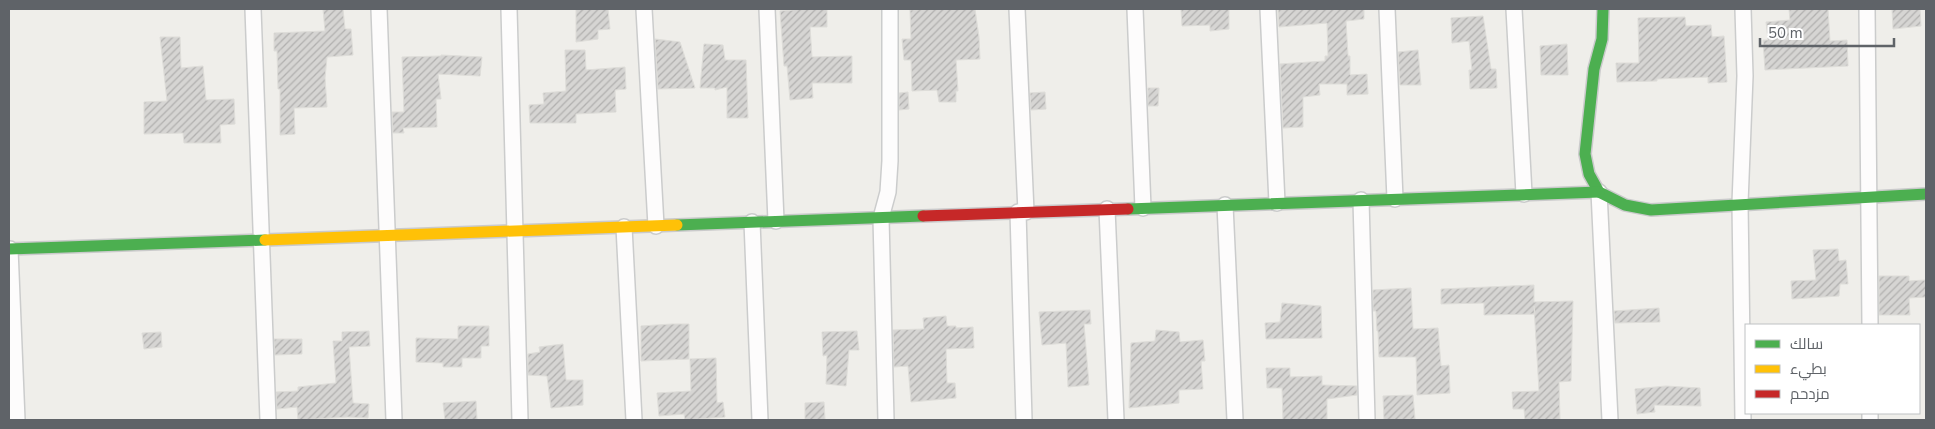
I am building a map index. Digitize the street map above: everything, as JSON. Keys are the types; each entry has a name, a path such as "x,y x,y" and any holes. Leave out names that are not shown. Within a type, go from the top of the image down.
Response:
{"street":[{"path":"253,9 268,420"},
{"path":"379,9 394,420"},
{"path":"509,9 520,420"},
{"path":"644,9 656,226"},
{"path":"767,9 776,221"},
{"path":"886,420 881,218 888,192 889,169 890,9"},
{"path":"1017,9 1022,212 1024,420"},
{"path":"1134,9 1142,208"},
{"path":"1268,9 1278,203"},
{"path":"1387,9 1395,199"},
{"path":"1514,9 1524,194"},
{"path":"1603,9 1602,39 1594,70 1584,154 1589,174 1599,192 1610,420"},
{"path":"1743,9 1745,76 1740,204 1743,420"},
{"path":"1868,9 1870,324"},
{"path":"17,420 9,249 1524,194 1599,192 1625,205 1651,210 1926,194"},
{"path":"1361,200 1367,420"},
{"path":"1224,205 1235,420"},
{"path":"1107,209 1116,420"},
{"path":"752,222 760,420"},
{"path":"624,227 634,420"}],"building":[{"path":"323,9 343,9 345,29 351,29 353,55 327,57 325,78 327,107 294,108 295,134 280,135 280,89 278,89 277,51 274,51 274,33 325,31"},
{"path":"576,9 608,9 610,29 598,30 598,39 576,42"},
{"path":"827,9 827,27 810,27 812,57 852,56 852,83 812,83 813,98 790,100 787,66 784,66 780,11"},
{"path":"975,9 980,59 956,60 958,91 956,91 956,102 939,102 937,90 912,91 911,60 904,60 902,39 911,39 910,10"},
{"path":"1181,9 1229,9 1229,29 1210,31 1210,25 1182,26"},
{"path":"1278,9 1364,9 1364,19 1346,21 1350,75 1367,74 1368,94 1347,95 1347,84 1319,84 1320,95 1303,97 1303,127 1283,128 1280,64 1325,61 1325,56 1328,56 1327,23 1279,27"},
{"path":"1789,9 1828,9 1830,41 1847,40 1848,66 1765,70 1763,40 1768,40 1766,22 1790,20"},
{"path":"1892,9 1920,9 1921,26 1893,29"},
{"path":"1483,16 1491,69 1496,69 1497,88 1470,89 1469,70 1472,70 1469,41 1452,43 1451,18"},
{"path":"1685,17 1686,26 1711,25 1712,37 1724,36 1727,82 1708,83 1708,77 1617,82 1616,63 1639,63 1638,18"},
{"path":"160,37 180,37 181,68 203,66 206,100 234,99 235,124 220,125 221,143 184,143 183,133 144,134 144,102 167,101"},
{"path":"655,39 680,42 695,88 658,89"},
{"path":"704,44 723,45 725,60 746,60 748,118 727,118 727,87 715,90 715,88 700,88"},
{"path":"1567,44 1568,75 1541,75 1540,46"},
{"path":"565,50 585,50 586,70 625,67 626,89 615,90 616,112 576,114 576,123 530,123 529,105 544,104 543,93 566,91"},
{"path":"1418,50 1421,85 1400,85 1398,52"},
{"path":"441,55 482,57 480,76 438,74 441,99 436,99 437,127 403,128 404,133 393,133 392,112 404,112 402,57"},
{"path":"1148,88 1159,88 1158,106 1148,106"},
{"path":"908,92 909,109 899,110 899,93"},
{"path":"1045,92 1046,109 1031,110 1030,93"},
{"path":"1838,249 1839,261 1846,260 1848,284 1840,284 1839,296 1792,299 1791,281 1816,280 1813,250"},
{"path":"1879,276 1909,276 1909,281 1925,280 1926,297 1909,298 1910,315 1879,315"},
{"path":"1534,285 1534,302 1573,301 1571,381 1559,382 1560,420 1525,420 1524,409 1513,409 1512,392 1539,391 1534,314 1484,315 1484,303 1441,304 1441,289"},
{"path":"1411,288 1413,329 1438,328 1441,366 1449,365 1450,393 1417,395 1416,357 1379,357 1376,311 1373,311 1373,290"},
{"path":"1282,303 1321,306 1322,338 1266,339 1265,323 1280,322"},
{"path":"1659,308 1660,322 1615,323 1614,311"},
{"path":"1090,310 1091,324 1084,324 1089,385 1068,387 1066,343 1042,345 1039,312"},
{"path":"946,316 947,326 956,326 956,328 973,327 974,348 946,349 947,383 955,383 956,398 911,402 908,366 894,367 893,330 924,329 923,318"},
{"path":"689,324 689,359 641,361 641,326"},
{"path":"458,326 489,326 489,346 481,346 481,358 462,358 462,367 443,367 443,363 416,362 416,338 458,339"},
{"path":"1156,330 1179,332 1180,342 1203,340 1205,361 1201,361 1203,389 1179,390 1179,403 1129,408 1131,343 1155,341"},
{"path":"369,331 370,346 349,347 353,403 369,404 368,418 348,417 298,420 297,407 277,409 276,392 298,391 298,387 336,383 333,341 342,341 342,332"},
{"path":"857,331 859,350 849,350 846,386 826,384 827,355 823,356 822,332"},
{"path":"161,332 162,347 144,349 142,333"},
{"path":"274,339 302,339 302,354 275,355"},
{"path":"563,344 566,380 583,380 583,405 551,408 547,376 528,375 528,354 540,352 539,347"},
{"path":"716,358 717,403 723,402 725,417 685,420 684,414 659,416 657,393 691,391 690,359"},
{"path":"1266,368 1290,368 1290,377 1322,376 1322,385 1357,386 1357,395 1327,399 1327,420 1283,420 1282,388 1267,388"},
{"path":"1666,386 1700,388 1701,406 1654,405 1655,412 1637,414 1635,389"},
{"path":"1413,395 1415,419 1384,420 1383,396"},
{"path":"476,401 477,420 445,420 443,403"},
{"path":"824,402 825,420 805,420 805,403"}],"traffic: fast":[{"path":"1603,9 1602,39 1594,69 1585,154 1589,174 1599,192 1625,205 1651,210 1926,194"},
{"path":"1128,209 1599,192"},
{"path":"677,225 923,216"},
{"path":"9,249 265,240"}],"traffic: slow":[{"path":"265,240 677,225"}],"traffic: jam":[{"path":"923,216 1128,209"}]}
